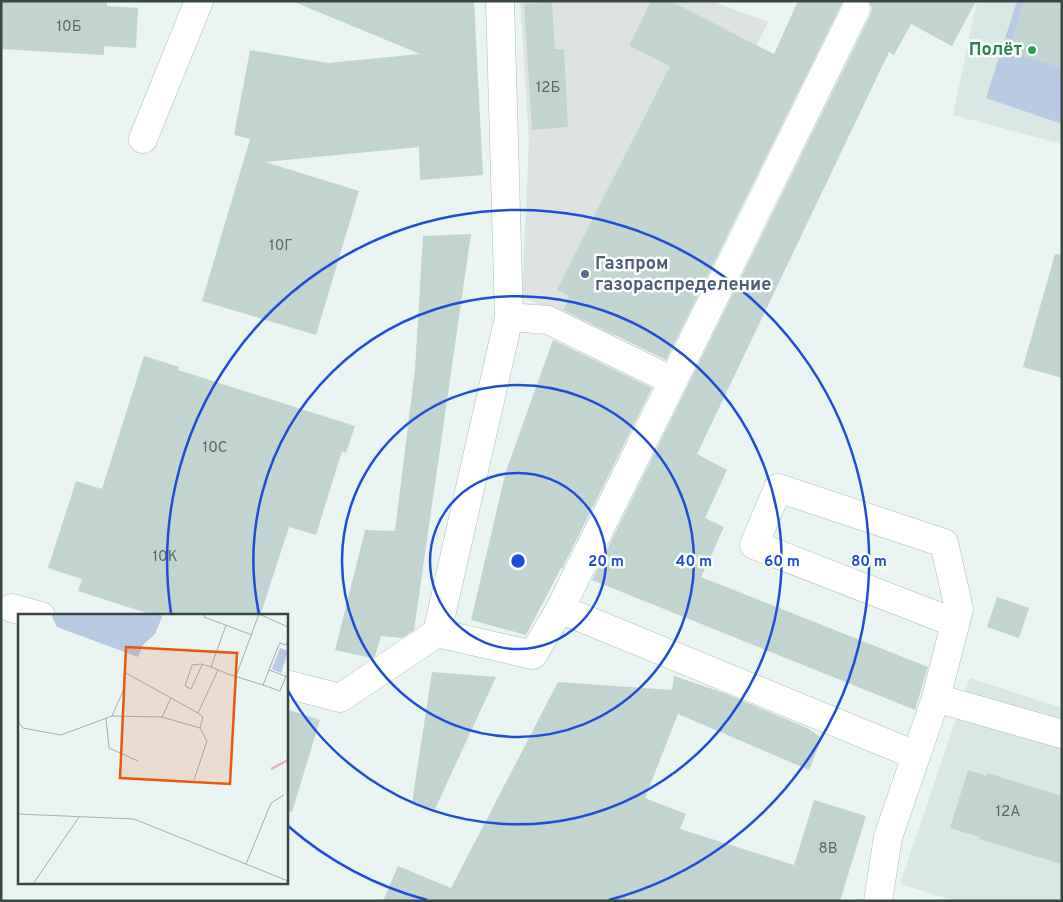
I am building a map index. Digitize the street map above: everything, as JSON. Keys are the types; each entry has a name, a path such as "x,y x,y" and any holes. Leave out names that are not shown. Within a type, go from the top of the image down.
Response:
{"lane":[{"path":"143,139 199,1"},
{"path":"288,685 340,698 437,634 509,317 500,1"},
{"path":"437,634 534,655 560,609 856,9"},
{"path":"509,317 548,320 673,381"},
{"path":"878,901 888,837 936,698 959,609 944,543 778,488 754,545 955,623"},
{"path":"12,608 34,614"},
{"path":"560,609 915,755"},
{"path":"936,698 1062,734"}],"shaded area":[{"path":"520,1 711,1 768,22 613,339 522,297 529,140"},
{"path":"977,1 1062,1 1062,144 953,115"},
{"name":"Полёт","path":"1017,1 1062,1 1062,124 986,98"},
{"path":"970,678 1062,708 1062,901 956,901 900,884"}],"building":[{"path":"1,1 107,1 107,6 138,8 136,48 104,46 104,55 1,49"},
{"path":"292,1 474,1 483,175 420,180 419,147 265,162 359,191 316,335 202,301 250,139 234,135 250,50 328,63 420,54"},
{"path":"651,1 670,1 774,54 798,1 843,1 666,360 564,310 569,296 557,290 670,66 629,46"},
{"path":"869,1 976,1 952,46 911,24 894,55 889,52 697,454 727,470 705,518 724,527 701,577 928,667 915,710 592,580 870,16 872,8"},
{"path":"1024,1 1062,1 1062,68 1008,52"},
{"path":"552,2 555,49 564,49 568,127 532,130 524,4"},
{"path":"471,234 414,630 402,638 381,636 375,656 372,658 335,650 365,530 395,531 415,369 423,236"},
{"path":"1055,254 1062,255 1062,378 1023,367"},
{"path":"553,340 652,388 562,569 526,635 471,620 506,471"},
{"path":"144,356 179,367 178,370 355,426 346,453 342,451 316,535 289,527 261,614 150,614 78,591 82,579 48,568 76,481 102,489"},
{"path":"997,597 1029,608 1019,638 987,627"},
{"path":"432,672 496,677 435,809 412,803"},
{"path":"674,676 724,693 807,728 822,738 809,770 678,714 645,798 686,814 680,829 794,865 814,800 866,816 840,901 383,901 398,866 451,888 558,682 672,690"},
{"path":"288,710 320,720 292,812 288,811"},
{"path":"968,770 987,776 987,773 1062,796 1062,864 979,839 980,837 950,828"}],"place":[{"name":"Полёт","path":"1032,50"},
{"name":"Газпром газораспределение","path":"585,274"}]}
